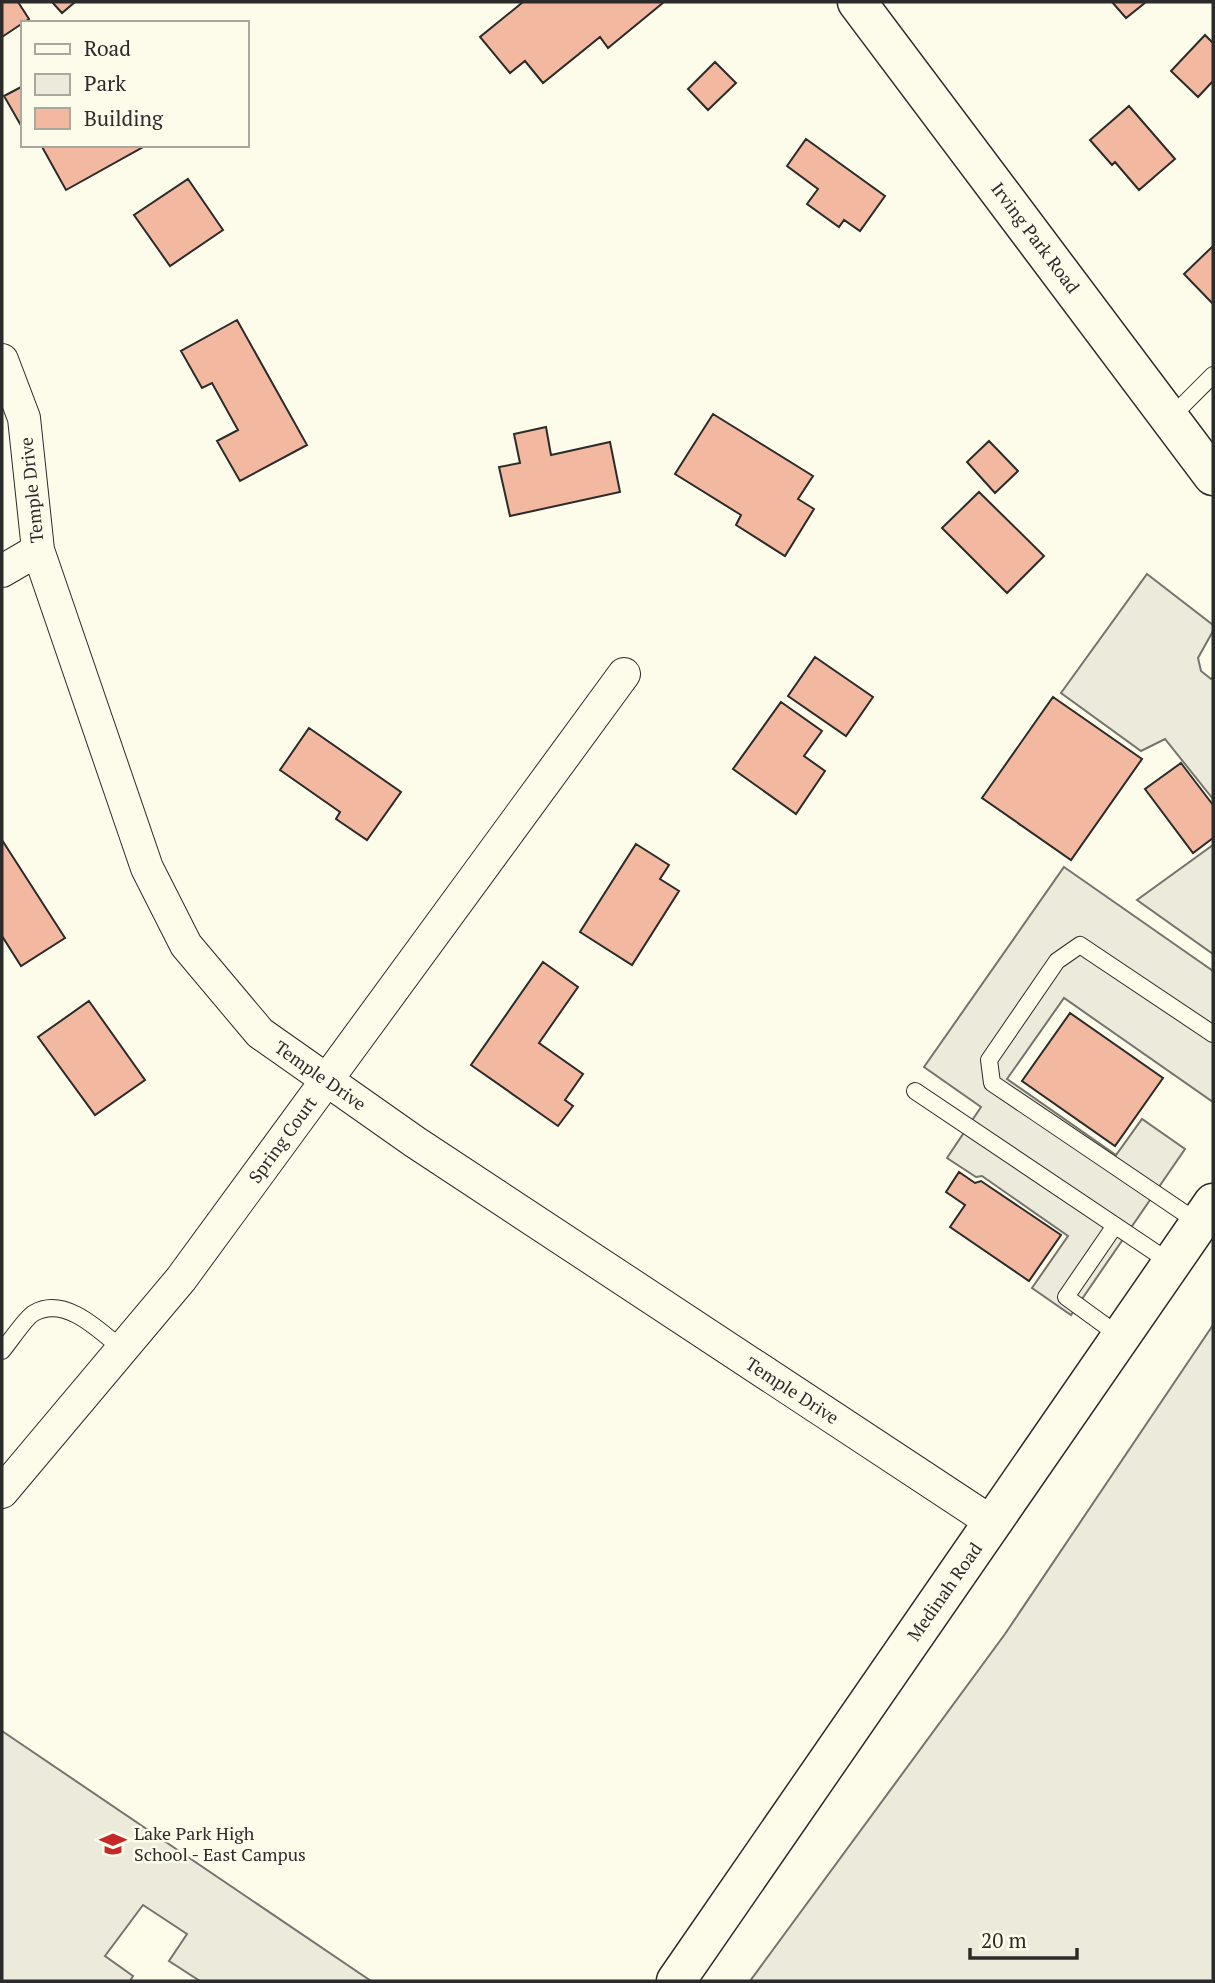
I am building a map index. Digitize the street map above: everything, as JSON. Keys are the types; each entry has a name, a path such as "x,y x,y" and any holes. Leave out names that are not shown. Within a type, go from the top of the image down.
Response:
{"main road":[{"name":"Irving Park Road","path":"856,2 1213,476"},
{"name":"Medinah Road","path":"676,1981 1206,1213"}],"street":[{"name":"Temple Drive","path":"2,360 24,418 38,550 147,868 186,946 260,1033 326,1082 993,1523"},
{"path":"2,571 38,550"},
{"name":"Spring Court","path":"3,1489 181,1279 624,674"}],"lane":[{"path":"1171,417 1213,375"},
{"path":"1206,1213 992,1083 989,1060 1057,961 1080,945 1213,1034"},
{"path":"915,1091 1171,1263"},
{"path":"1114,1227 1066,1297 1121,1337"},
{"path":"2,1351 34,1313 58,1307 87,1320 122,1349"}],"green space":[{"path":"1213,1325 1213,1981 750,1981 1005,1634"}],"shaded area":[{"path":"1147,574 1213,625 1213,631 1198,658 1201,671 1211,679 1213,677 1213,799 1165,739 1141,751 1061,693"},
{"path":"1213,845 1213,954 1137,900"},
{"path":"1064,867 1213,971 1213,1102 1064,998 1007,1079 1116,1155 1142,1119 1185,1149 1071,1315 1032,1288 1068,1236 982,1176 976,1177 947,1158 981,1107 924,1067"},
{"name":"Lake Park High School - East Campus","path":"2,1731 371,1981 200,1981 169,1961 187,1934 143,1905 105,1956 133,1976 130,1981 2,1981"}],"building":[{"path":"2,2 18,2 29,19 21,21 21,24 2,37"},
{"path":"52,2 75,2 62,13"},
{"path":"523,2 664,2 608,48 600,37 543,83 525,61 510,73 480,37"},
{"path":"1112,2 1146,2 1126,18"},
{"path":"1205,35 1213,43 1213,81 1198,97 1171,71"},
{"path":"715,62 736,83 708,110 688,89"},
{"path":"21,87 21,126 4,96"},
{"path":"1129,106 1175,159 1139,190 1115,162 1112,165 1090,140"},
{"path":"806,139 885,196 860,231 844,220 839,227 807,204 818,189 787,166"},
{"path":"42,147 143,147 66,190"},
{"path":"188,179 223,230 170,266 134,215"},
{"path":"1213,246 1213,304 1184,274"},
{"path":"237,320 307,445 240,481 217,441 238,430 212,383 202,388 181,351"},
{"path":"713,414 813,476 798,499 814,509 785,556 736,525 741,515 675,474"},
{"path":"546,427 551,455 610,442 620,492 510,516 499,467 520,463 514,434"},
{"path":"989,441 1018,471 995,493 967,462"},
{"path":"979,492 1044,556 1007,593 942,528"},
{"path":"815,657 873,697 846,736 788,696"},
{"path":"1053,697 1142,759 1071,860 982,798"},
{"path":"781,702 822,731 804,756 825,771 796,814 733,769"},
{"path":"309,728 401,792 367,840 336,819 340,812 280,770"},
{"path":"1181,763 1213,805 1213,838 1193,853 1145,789"},
{"path":"2,840 65,938 21,966 2,936"},
{"path":"636,844 669,865 660,879 679,891 632,965 580,932"},
{"path":"543,962 578,987 539,1043 583,1074 565,1100 573,1106 558,1126 471,1065"},
{"path":"89,1001 145,1080 95,1115 38,1037"},
{"path":"1070,1013 1163,1078 1115,1146 1022,1081"},
{"path":"959,1172 975,1183 981,1181 1061,1235 1029,1281 950,1227 965,1205 946,1192"}],"place":[{"name":"Lake Park High School - East Campus","path":"113,1844"}]}
